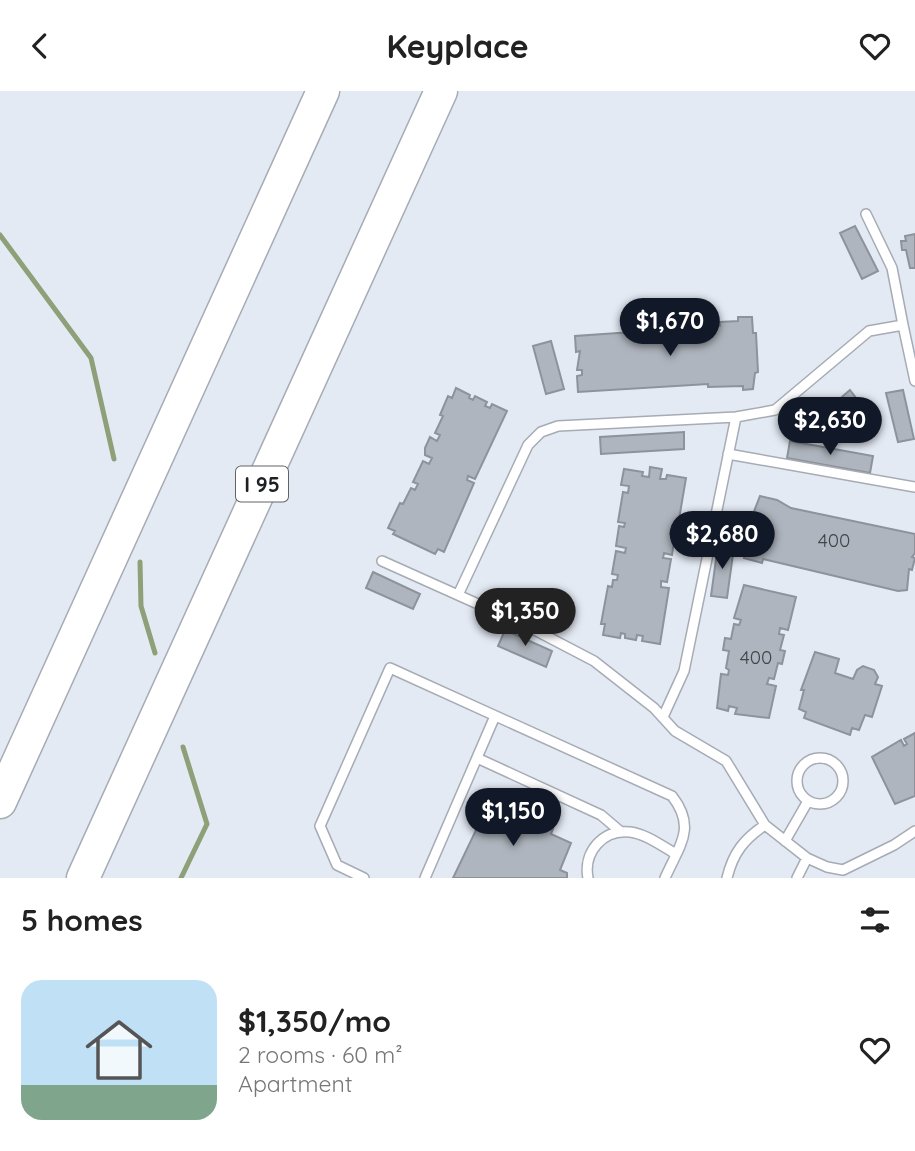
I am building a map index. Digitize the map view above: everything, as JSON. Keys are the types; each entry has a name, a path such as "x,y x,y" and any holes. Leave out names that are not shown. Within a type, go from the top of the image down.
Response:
{"highway":[{"path":"0,802 323,91"},
{"name":"I 95","path":"86,874 441,91"},
{"path":"0,759 52,688"}],"lane":[{"path":"866,214 892,268 915,381"},
{"path":"458,595 528,445 541,432 558,426 736,417 775,410 869,331 903,325"},
{"path":"663,717 684,671 736,417"},
{"path":"728,454 915,487"},
{"path":"382,561 594,661 663,717 675,731 726,761 765,825 807,858 827,867 843,870 894,845 915,831"},
{"path":"363,878 337,865 320,826 390,668 672,796 684,812 687,828 665,878"},
{"path":"425,878 495,716"},
{"path":"477,758 601,815 621,832"},
{"path":"810,759 831,760 841,771 840,792 822,804 808,801 798,790 799,769 810,759"},
{"path":"785,841 808,801"},
{"path":"727,878 736,852 748,836 765,825"},
{"path":"587,878 587,863 595,845 612,834 621,832 641,835 676,854"},
{"path":"797,878 807,858"}],"building":[{"path":"855,226 878,271 862,279 840,233"},
{"path":"915,234 915,268 910,268 901,241 906,241 905,236"},
{"path":"738,317 752,317 753,333 756,333 758,372 755,373 753,389 743,390 743,386 708,387 708,384 578,392 577,376 582,375 582,370 577,370 580,351 576,352 575,336 720,326 720,322 738,321"},
{"path":"551,341 564,389 546,394 533,346"},
{"path":"456,388 470,395 469,398 473,400 475,396 487,402 485,406 490,408 492,404 507,411 475,479 468,476 467,480 474,483 444,552 438,549 435,554 393,534 395,531 388,528 400,503 403,504 411,488 415,490 418,484 413,482 423,461 429,464 432,458 425,455 425,448 430,437 437,441 440,435 435,433 443,416 440,415 448,396 452,398"},
{"path":"850,390 860,403 865,400 873,410 850,428 842,419 847,415 836,402"},
{"path":"903,390 914,439 898,442 886,393"},
{"path":"684,432 684,449 601,454 600,437"},
{"path":"790,441 873,456 870,473 787,458"},
{"path":"650,467 662,469 660,479 666,479 667,475 686,478 677,531 671,530 670,534 675,535 672,555 664,553 663,558 671,559 667,582 661,581 661,587 669,588 660,644 642,641 643,636 637,635 636,640 625,638 625,634 621,633 620,638 603,635 605,624 601,624 608,586 612,587 613,580 617,580 618,575 612,574 616,551 625,553 626,548 616,546 619,526 624,527 625,523 618,522 623,492 628,493 629,486 621,485 624,469 643,472 642,476 649,477"},
{"path":"760,496 777,500 791,508 915,534 915,553 912,557 915,558 912,570 909,569 907,590 898,591 763,559 762,563 744,558 754,533 744,531 747,520 756,522 757,515 753,514"},
{"path":"718,545 734,547 727,598 711,596"},
{"path":"373,572 420,594 413,609 366,588"},
{"path":"744,585 796,597 788,630 780,628 779,634 784,635 780,650 785,651 782,664 778,663 774,679 769,678 767,684 776,686 769,718 735,714 737,708 729,706 728,711 717,708 721,674 728,675 729,670 726,668 729,651 723,650 725,638 731,639 734,624 739,625 741,620 734,618"},
{"path":"505,630 552,651 546,667 498,646"},
{"path":"815,652 839,659 835,673 853,679 857,670 863,666 874,670 878,677 875,684 882,686 872,717 865,715 859,730 852,728 850,735 804,718 806,712 799,709 804,690 801,690"},
{"path":"915,733 915,796 895,804 872,757 901,740 904,746 907,744 904,739"},
{"path":"490,801 553,829 551,834 571,843 560,870 567,873 567,878 453,878"}],"waterway":[{"path":"0,235 91,358 114,459"},
{"path":"140,562 141,606 155,653"},
{"path":"181,878 207,824 183,747"}]}
